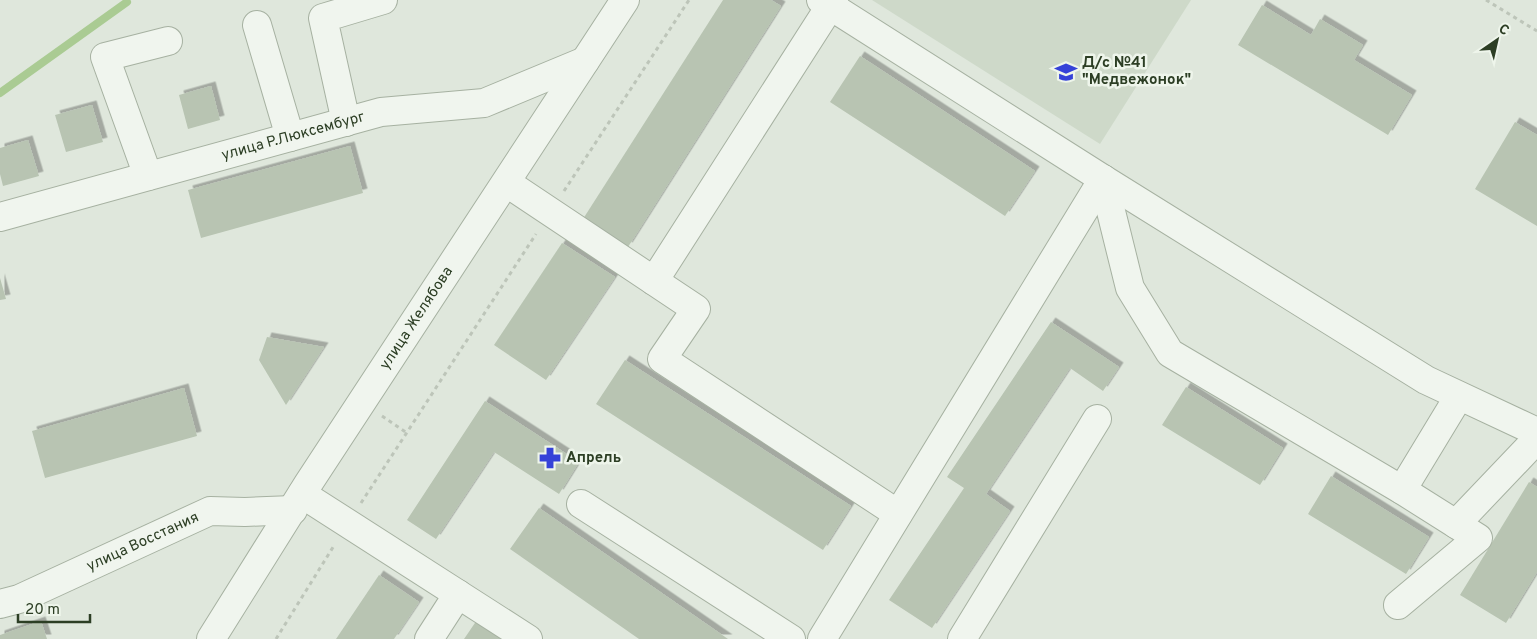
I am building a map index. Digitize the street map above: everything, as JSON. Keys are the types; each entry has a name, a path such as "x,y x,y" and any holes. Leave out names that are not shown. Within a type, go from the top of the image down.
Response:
{"street":[{"path":"346,122 323,18 383,0"},
{"name":"улица Желябова","path":"211,639 298,502 626,0"},
{"path":"654,281 828,2 1103,179 1426,380 1537,432"},
{"path":"257,24 290,137"},
{"path":"148,176 105,57 168,41"},
{"name":"улица Р.Люксембург","path":"0,217 381,112 484,103 585,61"},
{"path":"1103,179 1130,288 1170,354 1402,490 1478,538 1398,605"},
{"path":"822,639 1103,179"},
{"path":"507,183 696,308 662,359 898,514"},
{"path":"1402,490 1459,396"},
{"path":"962,639 1097,419"},
{"path":"1456,524 1537,439"},
{"path":"298,502 348,524 528,639"},
{"name":"улица Восстания","path":"0,604 20,599 210,511 245,512 298,502"},
{"path":"581,504 791,639"},
{"path":"429,639 458,594"}],"path":[{"path":"276,639 348,524 688,0"},
{"path":"1486,0 1537,31"}],"shaded area":[{"name":"Д/с №41 \"Медвежонок\"","path":"872,0 1191,0 1100,144"}],"building":[{"path":"723,0 771,0 781,6 628,247 583,219"},
{"path":"1262,5 1311,35 1320,19 1363,45 1354,60 1412,95 1388,135 1238,45"},
{"path":"860,56 1035,171 1005,216 830,102"},
{"path":"211,86 220,120 188,129 179,95"},
{"path":"92,105 103,142 66,152 55,115"},
{"path":"1515,122 1537,135 1537,226 1475,189"},
{"path":"28,140 39,176 3,186 0,174 0,148"},
{"path":"350,146 363,193 201,238 188,190"},
{"path":"562,243 615,277 546,380 494,345"},
{"path":"0,278 6,299 0,300"},
{"path":"1051,322 1119,367 1103,391 1070,368 986,494 1010,511 932,628 889,600 964,488 947,477"},
{"path":"267,337 324,347 286,405 259,360"},
{"path":"625,360 851,506 823,550 596,404"},
{"path":"1186,387 1283,448 1260,485 1162,425"},
{"path":"184,388 197,436 45,478 32,431"},
{"path":"485,401 579,462 559,494 494,452 436,539 407,520"},
{"path":"1331,476 1429,537 1406,574 1308,514"},
{"path":"1529,482 1537,487 1537,572 1506,623 1460,595"},
{"path":"539,508 728,639 639,639 510,549"},
{"path":"379,575 419,602 394,639 336,639"},
{"path":"477,620 506,639 464,639"},
{"path":"41,621 47,639 0,639 0,635"}],"waterway":[{"path":"0,93 127,2"}],"place":[{"name":"Д/с №41 \"Медвежонок\"","path":"1066,72"},
{"name":"Апрель","path":"550,458"}]}
